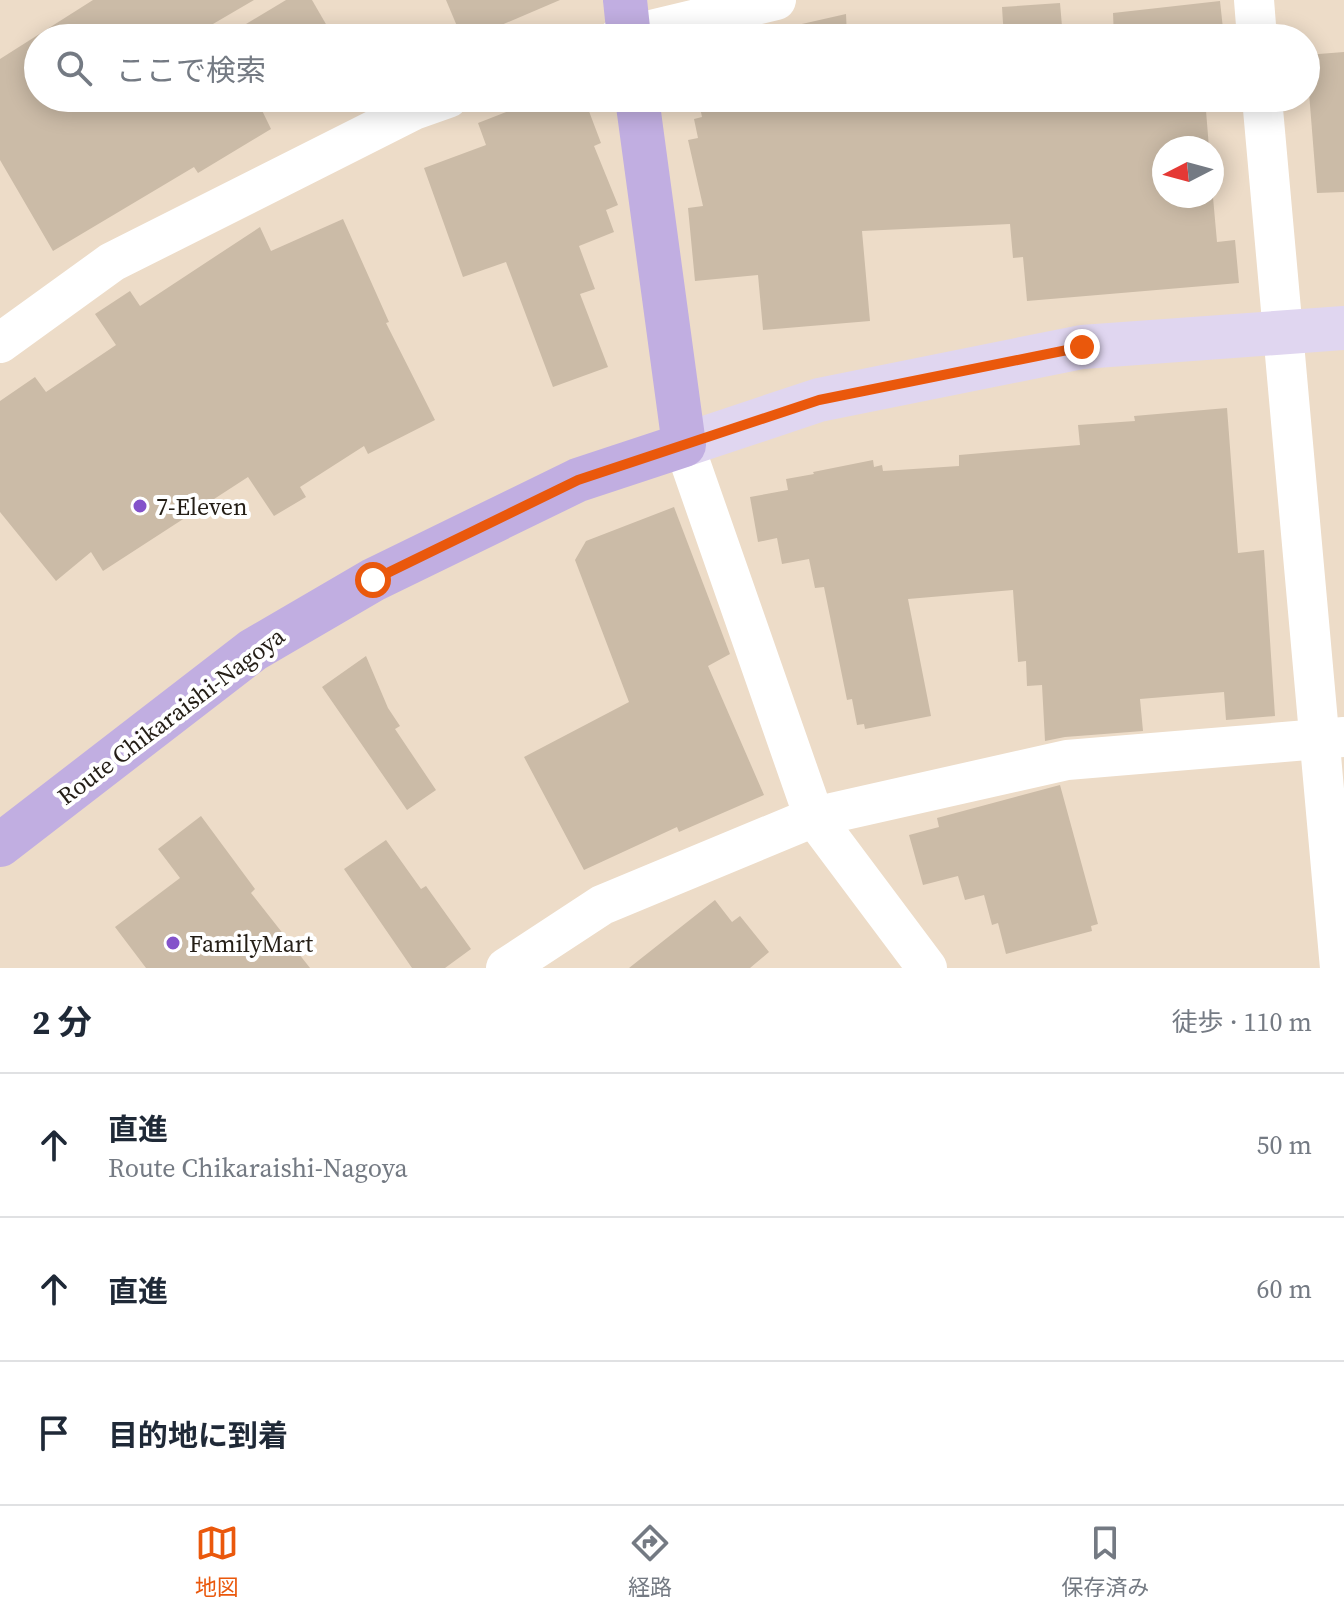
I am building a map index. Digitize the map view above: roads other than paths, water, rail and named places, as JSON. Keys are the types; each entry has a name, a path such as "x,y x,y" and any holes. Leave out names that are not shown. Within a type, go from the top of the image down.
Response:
{"main road":[{"path":"639,112 684,445"},
{"name":"Route Chikaraishi-Nagoya","path":"0,845 253,650 346,595 578,480 684,445"}],"street":[{"path":"647,24 776,0"},
{"path":"1254,0 1256,24"},
{"path":"0,343 112,262 410,112"},
{"path":"1263,112 1283,332 1332,738 1340,968"},
{"path":"927,968 814,817 684,445 819,400 1082,347 1344,328"},
{"path":"506,968 602,905 814,817 1067,760 1332,738"}],"place":[{"name":"7-Eleven","path":"140,506"},
{"name":"FamilyMart","path":"173,943"}]}
